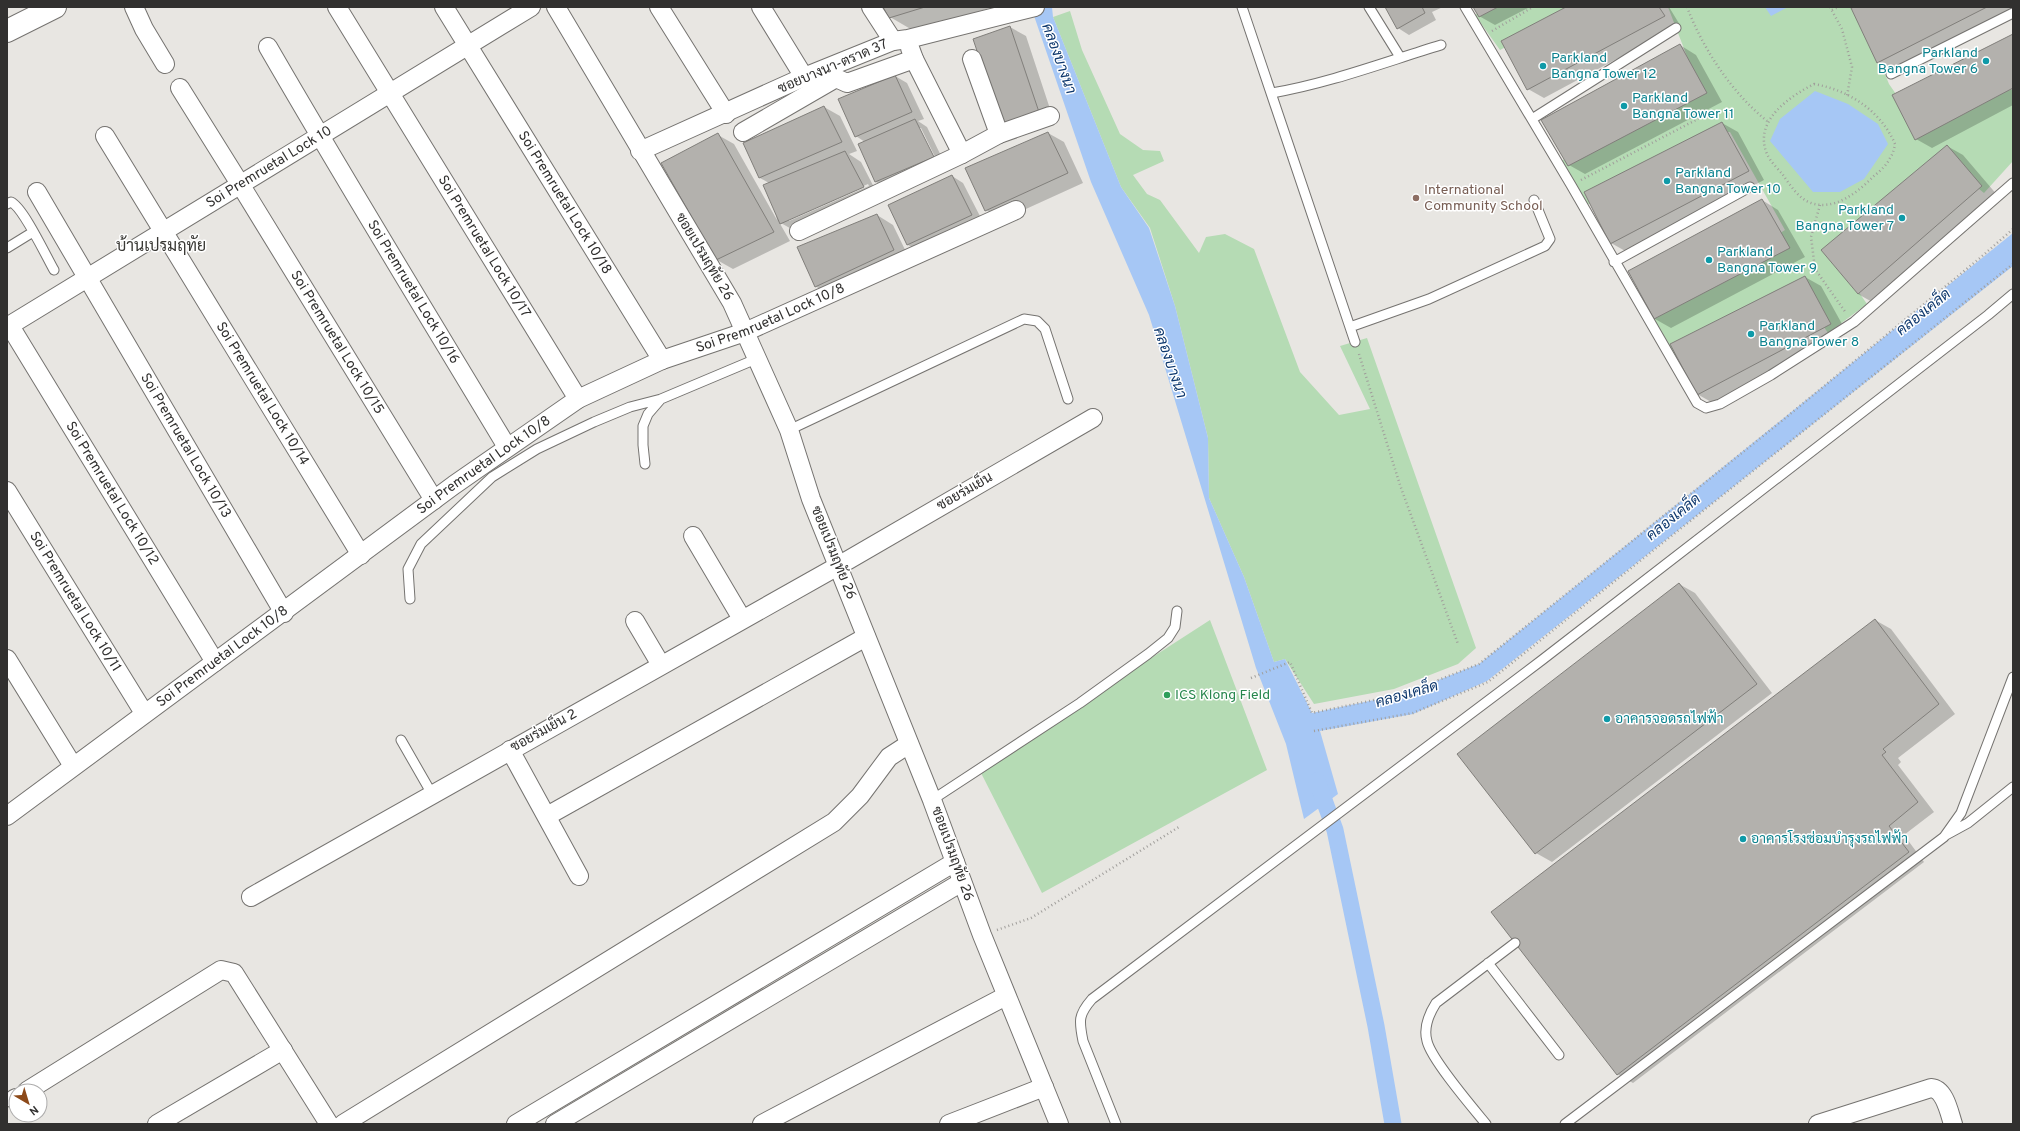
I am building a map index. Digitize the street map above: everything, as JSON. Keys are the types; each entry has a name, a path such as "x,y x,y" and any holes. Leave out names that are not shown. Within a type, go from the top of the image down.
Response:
{"main road":[{"path":"7,31 56,7"}],"street":[{"path":"134,7 144,29 165,64"},
{"name":"Soi Premruetal Lock 10/17","path":"337,7 391,92 578,399"},
{"name":"Soi Premruetal Lock 10/18","path":"444,7 662,360"},
{"name":"Soi Premruetal Lock 10","path":"8,324 88,278 531,7"},
{"name":"ซอยเปรมฤทัย 26","path":"556,7 640,151 728,296 745,332 788,430 811,499 932,800 982,936 1059,1124"},
{"path":"659,7 726,114"},
{"path":"761,7 804,77"},
{"path":"871,7 900,40 914,59 962,154"},
{"name":"ซอยบางนา-ตราด 37","path":"640,151 726,114 804,77 900,40 1023,8"},
{"name":"Soi Premruetal Lock 10/16","path":"268,47 320,137 361,202 507,447"},
{"path":"744,132 836,78 847,83 914,59"},
{"path":"972,59 999,134"},
{"name":"Soi Premruetal Lock 10/15","path":"180,88 434,500"},
{"path":"799,231 962,154 999,134 1050,116"},
{"name":"Soi Premruetal Lock 10/14","path":"105,136 362,555"},
{"name":"Soi Premruetal Lock 10/13","path":"37,192 284,613"},
{"name":"Soi Premruetal Lock 10/8","path":"7,816 144,713 284,613 434,500 507,447 578,399 662,360 745,332 1016,210"},
{"name":"Soi Premruetal Lock 10/12","path":"8,324 215,662"},
{"name":"ซอยร่มเย็น","path":"838,566 1093,418"},
{"name":"Soi Premruetal Lock 10/11","path":"7,491 144,713"},
{"path":"693,536 742,619"},
{"name":"ซอยร่มเย็น 2","path":"251,897 838,566"},
{"path":"635,621 661,665"},
{"path":"547,816 866,637"},
{"path":"7,659 73,766"},
{"path":"343,1124 834,822 860,796 889,757 909,744"},
{"path":"510,750 579,876"},
{"path":"516,1124 955,862"},
{"path":"555,1124 962,882"},
{"path":"833,935 843,952"},
{"path":"40,1083 221,970 234,973 329,1124"},
{"path":"742,989 753,1006"},
{"path":"765,1123 1006,996"},
{"path":"157,1124 283,1050"},
{"path":"590,1080 599,1098"},
{"path":"949,1124 1044,1087"},
{"path":"1818,1124 1931,1088 1936,1089 1941,1093 1953,1124"}],"lane":[{"path":"1242,7 1355,342"},
{"path":"1369,7 1400,57"},
{"path":"1465,7 1571,185 1614,262 1697,403 1706,408 1720,404 1770,375 1854,322 2013,183"},
{"path":"1891,74 2013,14"},
{"path":"1532,119 1676,28"},
{"path":"1272,93 1318,83 1441,45"},
{"path":"1614,262 1750,188"},
{"path":"1350,327 1429,299 1544,246 1550,240 1534,200"},
{"path":"7,204 12,202 16,205 54,270"},
{"path":"7,248 33,232"},
{"path":"1116,1124 1083,1042 1079,1019 1084,1009 1092,999 1542,660 1988,315 2013,294"},
{"path":"788,430 1024,319 1037,321 1045,329 1068,399"},
{"path":"410,599 408,569 421,544 492,477 538,448 580,429 630,407 661,399 756,359"},
{"path":"645,464 643,426 648,414 661,399"},
{"path":"932,800 1080,703 1148,654 1168,638 1175,627 1177,611"},
{"path":"1944,837 1961,813 2013,677"},
{"path":"401,740 432,794"},
{"path":"1565,1124 1944,837 1968,823 2013,787"},
{"path":"1486,1124 1434,1056 1427,1041 1426,1029 1430,1013 1436,1003 1515,943"},
{"path":"1488,963 1559,1055"}],"path":[{"path":"1483,36 1533,7"},
{"path":"1687,7 1712,57 1751,108 1768,121"},
{"path":"1838,7 1831,8 1842,29 1852,67 1847,96"},
{"path":"1814,84 1836,90 1859,101 1880,118 1888,129 1895,144 1890,160 1857,192 1832,204 1820,205 1809,203 1801,197 1767,155 1763,135 1768,121 1798,94 1814,84"},
{"path":"1571,185 1715,110"},
{"path":"1820,205 1811,237 1815,269 1854,322"},
{"path":"1251,678 1290,662 1312,713 1403,694 1478,664 1790,414 1974,263 2013,229"},
{"path":"1314,731 1413,713 1488,682 2013,264"},
{"path":"1355,342 1400,485 1458,644"},
{"path":"982,936 1032,918 1179,827"}],"green space":[{"path":"1488,7 1581,7 1500,50 1475,15"},
{"path":"1668,7 1866,7 1859,11 1889,84 1916,123 2013,89 2013,161 1984,193 1941,158 1829,249 1867,304 1828,333 1798,288 1673,357 1648,314 1785,230 1730,132 1714,133 1587,205 1561,161 1698,85"},
{"path":"1070,11 1082,50 1120,134 1143,150 1160,151 1164,161 1133,175 1147,194 1160,200 1199,253 1206,237 1225,234 1254,249 1300,372 1339,415 1370,409 1340,346 1367,338 1476,648 1458,664 1394,689 1314,704 1285,659 1274,662 1244,577 1209,498 1208,438 1175,306 1150,228 1121,187 1053,17"},
{"name":"ICS Klong Field","path":"1210,620 1267,770 1042,893 979,769"}],"water":[{"path":"1031,7 1052,7 1053,17 1121,187 1149,228 1175,306 1208,438 1209,498 1244,577 1274,662 1285,659 1312,713 1403,694 1479,664 2013,233 2013,266 1487,681 1413,714 1320,731 1338,794 1304,819 1286,744 1256,668 1149,315 1091,182"},
{"path":"1765,7 1788,7 1771,16"},
{"path":"1815,91 1848,104 1878,124 1888,144 1864,179 1840,192 1813,192 1770,141 1780,119"}],"building":[{"path":"883,7 925,7 889,18"},
{"path":"1385,7 1422,7 1425,13 1397,29"},
{"path":"1473,7 1498,7 1479,17"},
{"name":"Parkland Bangna Tower 12","path":"1566,7 1659,7 1665,16 1527,90 1501,41"},
{"path":"1987,7 1877,63 1851,8"},
{"path":"1010,26 1040,115 1002,125 973,39"},
{"name":"Parkland Bangna Tower 6","path":"2013,34 2013,88 1915,140 1892,95"},
{"name":"Parkland Bangna Tower 11","path":"1680,44 1707,93 1568,166 1541,120"},
{"path":"895,75 912,112 855,137 838,99"},
{"path":"824,106 842,142 759,178 743,143"},
{"path":"915,119 934,157 875,182 858,144"},
{"name":"Parkland Bangna Tower 10","path":"1722,122 1749,171 1610,244 1584,192"},
{"path":"1048,132 1068,173 985,211 965,168"},
{"path":"718,133 774,232 716,260 661,163"},
{"name":"Parkland Bangna Tower 7","path":"1947,145 1982,186 1858,294 1821,250"},
{"path":"845,151 864,187 780,224 763,185"},
{"path":"952,175 972,215 907,245 888,205"},
{"name":"Parkland Bangna Tower 9","path":"1762,199 1790,248 1654,319 1628,271"},
{"path":"877,214 894,250 815,287 797,247"},
{"name":"Parkland Bangna Tower 8","path":"1805,276 1831,324 1697,395 1670,344"},
{"name":"อาคารจอดรถไฟฟ้า","path":"1679,583 1757,684 1535,854 1457,754"},
{"name":"อาคารโรงซ่อมบำรุงรถไฟฟ้า","path":"1875,619 1939,704 1883,749 1886,752 1882,755 1918,802 1889,826 1909,852 1617,1075 1491,912"}],"waterway":[{"path":"1317,781 1335,830 1376,1026 1393,1124"}],"place":[{"name":"Parkland Bangna Tower 6","path":"1986,61"},
{"name":"Parkland Bangna Tower 12","path":"1543,66"},
{"name":"Parkland Bangna Tower 11","path":"1624,106"},
{"name":"Parkland Bangna Tower 10","path":"1667,181"},
{"name":"International Community School","path":"1416,198"},
{"name":"Parkland Bangna Tower 7","path":"1902,218"},
{"name":"Parkland Bangna Tower 9","path":"1709,260"},
{"name":"Parkland Bangna Tower 8","path":"1751,334"},
{"name":"ICS Klong Field","path":"1167,695"},
{"name":"อาคารจอดรถไฟฟ้า","path":"1607,719"},
{"name":"อาคารโรงซ่อมบำรุงรถไฟฟ้า","path":"1743,839"}],"district":[{"name":"บ้านเปรมฤทัย","path":"161,247"}],"water label":[{"name":"คลองบางนา","path":"1058,59"},
{"name":"คลองเคล็ด","path":"1924,313"},
{"name":"คลองบางนา","path":"1169,363"},
{"name":"คลองเคล็ด","path":"1674,518"},
{"name":"คลองเคล็ด","path":"1407,695"}]}
